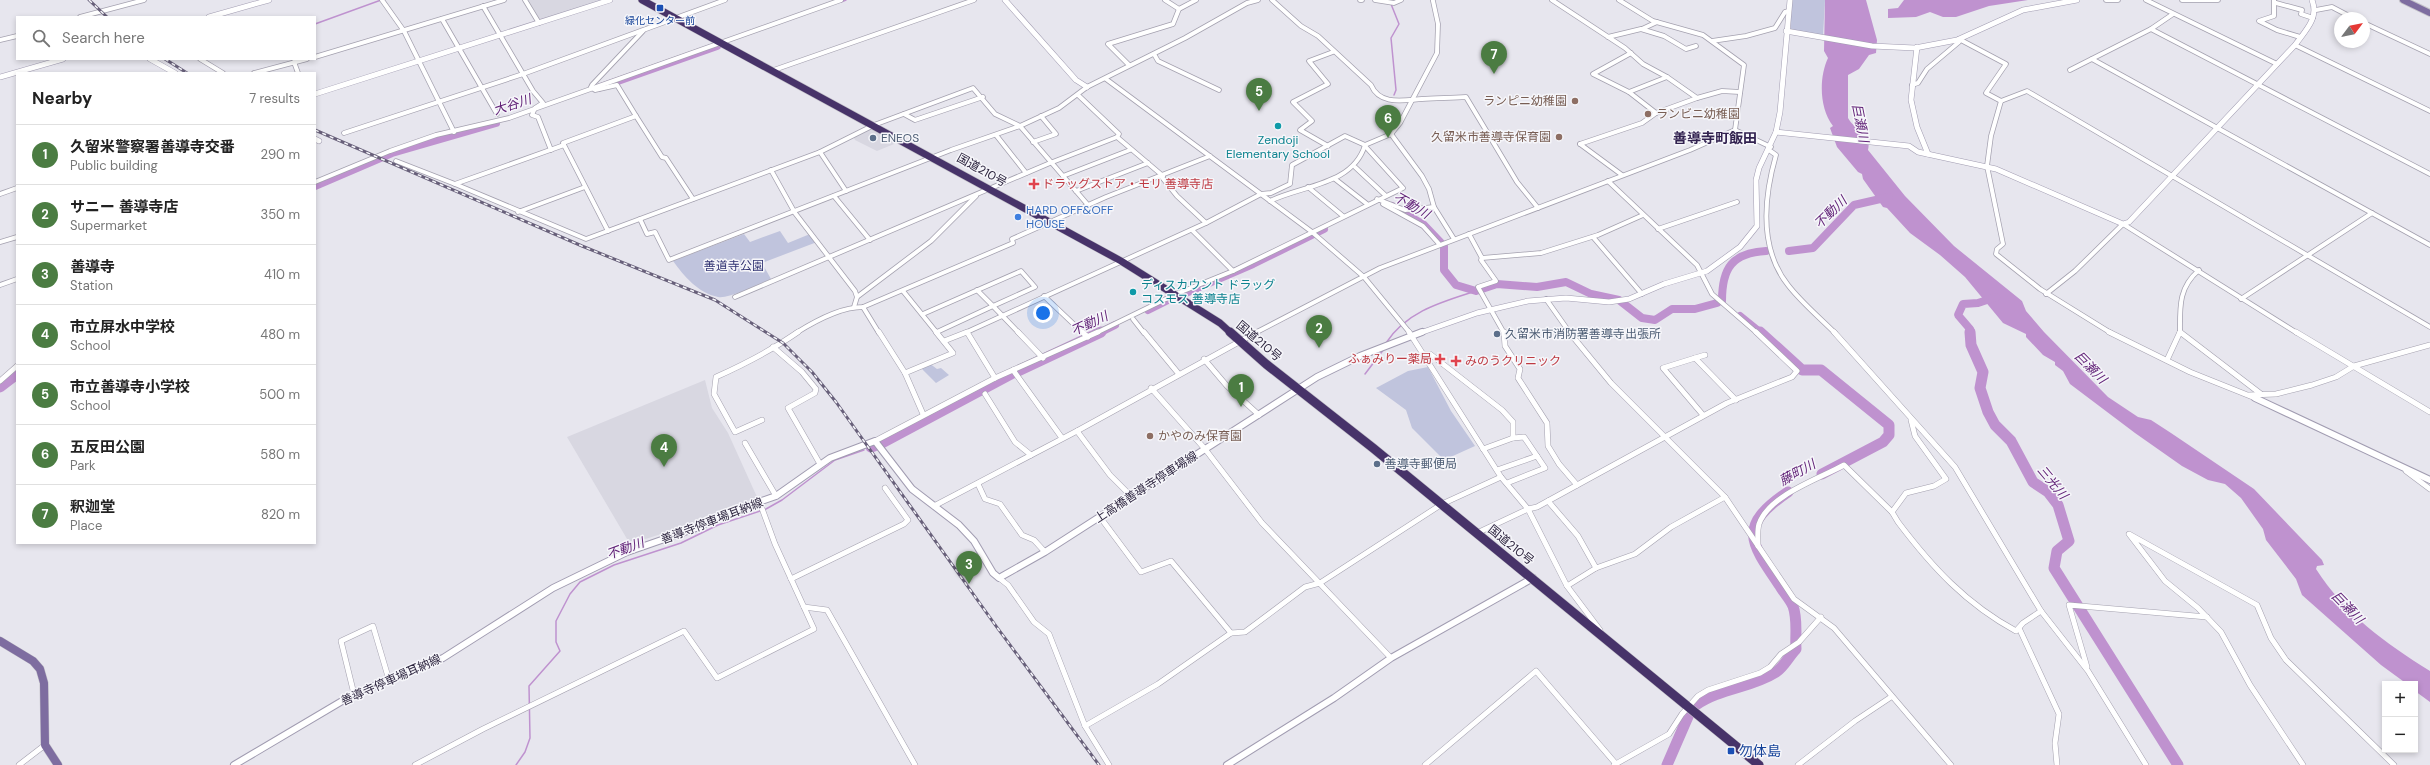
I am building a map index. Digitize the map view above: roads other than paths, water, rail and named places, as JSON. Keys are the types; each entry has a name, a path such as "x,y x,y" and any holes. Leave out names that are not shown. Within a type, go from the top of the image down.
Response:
{"highway":[{"name":"国道210号","path":"642,0 720,44 990,188 1049,223 1121,261 1176,294 1220,323 1240,342 1689,705 1759,765"}],"main road":[{"path":"213,16 269,0"},
{"path":"316,94 610,0"},
{"path":"1005,0 1076,80 1087,86"},
{"name":"上高橋善導寺停車場線","path":"999,578 1045,552 1317,378 1354,359 1413,336 1491,309 1546,299 1577,298 1597,302 1614,302 1629,299 1671,281 1701,274 1727,258 1755,231 1757,226 1754,207 1756,180 1759,168 1770,148 1776,132 1789,32 1790,0"},
{"path":"1789,32 1867,46 1892,48 1916,47 1959,39 2008,15 2031,8 2077,0"},
{"path":"1776,132 1904,145 1909,146 1918,152 1987,166 2124,224 2129,222 2295,45 2313,18 2316,10 2312,0"},
{"path":"2403,0 2430,13"},
{"path":"1916,47 1918,59 1912,85 1912,113 1928,154"},
{"path":"18,72 60,60"},
{"path":"152,60 173,72"},
{"path":"0,77 16,72"},
{"path":"2255,398 2430,480"},
{"path":"876,441 912,489 959,525 974,541 993,573 999,578"},
{"name":"善導寺停車場耳納線","path":"234,765 354,694 443,658 553,588 620,556 696,528 730,512 762,507 830,458 876,441"},
{"path":"1226,765 1340,694 1391,658 1533,578"},
{"path":"0,641 33,661 40,669 44,682 46,745 58,765"}],"street":[{"path":"84,16 144,0"},
{"path":"382,0 404,31 454,132"},
{"path":"316,57 504,0"},
{"path":"525,0 539,23"},
{"path":"344,134 523,74 725,0"},
{"path":"316,182 390,151 436,135 454,132 536,108 554,100 720,44 841,0"},
{"path":"771,71 974,0"},
{"path":"1165,0 1179,9"},
{"path":"1129,65 1108,44 1173,24 1179,9 1196,0"},
{"path":"1242,0 1247,3"},
{"path":"640,219 647,234 655,232 669,260 846,191 1020,126 1059,108 1078,95 1087,86 1106,79 1129,65 1154,54 1247,3 1258,0"},
{"path":"1272,0 1301,26 1318,36 1333,52 1371,85 1372,89 1378,96 1412,102 1418,99 1466,97 1517,182 1538,208"},
{"path":"1375,0 1394,3 1401,0"},
{"path":"1270,201 1335,178 1355,167 1365,145 1391,134 1412,102 1437,53 1438,32 1435,1 1428,0"},
{"path":"1552,0 1608,37 1643,64 1667,77 1697,98"},
{"path":"1619,0 1657,22 1703,36 1744,65 1735,130"},
{"path":"2106,0 2118,0"},
{"path":"2146,0 2278,64"},
{"path":"2182,0 2218,0"},
{"path":"2300,37 2277,30 2259,21 2274,16 2275,2 2302,10 2301,14 2313,18"},
{"path":"484,6 523,74 542,103"},
{"path":"2316,10 2332,7 2342,12"},
{"path":"1712,41 1720,38 1746,36 1775,28 1785,12 1789,11"},
{"path":"2070,70 2151,30 2173,14"},
{"path":"442,19 497,114"},
{"path":"1608,37 1641,29 1657,22"},
{"path":"2370,26 2430,54"},
{"path":"1641,29 1664,36 1686,49 1696,46"},
{"path":"591,87 644,30"},
{"path":"2151,30 2430,174"},
{"path":"0,40 16,36"},
{"path":"1912,85 1918,83 1927,69 1959,42 1959,39 2006,64 1986,93 2000,101"},
{"path":"2295,45 2430,111"},
{"path":"1328,146 1300,130 1312,121 1293,102 1328,84 1309,61 1333,52"},
{"path":"1154,54 1158,61 1219,90"},
{"path":"1631,54 1593,73 1629,92 1656,113"},
{"path":"2092,59 2430,245"},
{"path":"202,60 222,72"},
{"path":"258,72 303,60"},
{"path":"294,62 298,72"},
{"path":"1629,92 1667,77"},
{"path":"1106,79 1313,233 1364,277 1413,336 1501,477 1528,509 1567,586 1608,640"},
{"path":"591,87 595,90 617,85 662,157 666,158 693,199"},
{"path":"396,161 586,239 820,152 874,125 973,88 995,114 1020,126 1050,163 1088,205"},
{"path":"1622,175 1580,144 1642,123 1656,113 1697,98 1722,91 1740,92"},
{"path":"2000,101 2027,91 2173,175 2307,256 2430,327"},
{"path":"735,297 830,258 990,188 1117,137 1120,134 1078,95"},
{"path":"904,114 915,120 982,97"},
{"path":"551,150 538,117 532,115 536,108 542,103 554,100"},
{"path":"2000,101 1991,136 1987,166 2003,244 1996,249 1996,254 2046,294 2121,339 2255,398"},
{"path":"455,184 551,150 564,145 563,143 636,116"},
{"path":"1033,142 1056,134 1041,116"},
{"path":"1735,130 1770,148 1776,155 1766,185 1766,229 1781,274 1793,291 1840,338 1911,420 1956,467 2041,611 2088,671 2146,765"},
{"path":"934,506 1077,431 1204,359 1240,342 1380,268 1697,147 1735,130"},
{"path":"1391,134 1422,176 1429,189 1434,207 1454,239"},
{"path":"996,135 1026,173"},
{"path":"876,441 923,414 980,388 995,378 1043,358 1176,294 1233,271 1313,233 1366,204 1403,188 1365,145 1345,136 1292,165 1290,184 1271,193 1261,194 1192,230 944,341"},
{"path":"1117,137 1130,150 1148,163 1162,176 1177,196 1206,223"},
{"path":"564,145 608,232"},
{"path":"1063,176 1130,150"},
{"path":"820,152 846,191"},
{"path":"762,420 735,432 714,394 716,377 751,362 772,347 826,317 854,306 863,307 903,291 1013,242 1012,239 1088,205 1210,156"},
{"path":"1076,191 1148,163"},
{"path":"1355,167 1385,195"},
{"path":"771,170 795,212 857,297"},
{"path":"1335,178 1366,204"},
{"path":"1477,533 1548,501 1704,415 1796,374 1796,368 1712,294 1690,257 1658,229 1608,181"},
{"path":"518,212 585,187"},
{"path":"1308,187 1343,216"},
{"path":"0,194 16,188"},
{"path":"854,306 857,297 931,241 975,197 990,188"},
{"path":"834,196 870,240"},
{"path":"1377,199 1405,210 1434,207"},
{"path":"1658,229 1697,215 1705,215 1738,202"},
{"path":"1383,204 1423,226 1440,244"},
{"path":"2241,299 2372,213"},
{"path":"1482,258 1529,255 1593,237 1643,215"},
{"path":"2046,294 2075,271 2124,224 2199,270 2241,299 2430,412"},
{"path":"1192,230 1233,271"},
{"path":"1469,234 1482,258 1481,260 1496,281 1478,287 1504,330 1507,342 1505,346 1520,369 1518,378 1547,422 1548,446 1559,464 1577,485"},
{"path":"0,242 16,237"},
{"path":"1593,237 1642,294"},
{"path":"2167,360 2180,332 2180,299 2192,276 2199,270"},
{"path":"923,314 1021,272 1035,287 937,332"},
{"path":"0,285 16,279"},
{"path":"977,290 1043,358"},
{"path":"903,291 953,353 905,373"},
{"path":"1044,296 1088,337"},
{"path":"1546,299 1583,351 1662,437 1725,498 1794,599 1821,617 1834,628 1891,697 1918,724 1951,765"},
{"path":"863,307 905,373 923,414"},
{"path":"1133,319 1178,373"},
{"path":"967,332 995,378"},
{"path":"2180,332 2262,394"},
{"path":"2248,395 2276,394 2326,381 2354,366 2430,345"},
{"path":"772,347 802,372 816,389 815,393 788,408 820,464"},
{"path":"1424,354 1430,354 1502,410 1514,422 1513,438"},
{"path":"1704,415 1663,368 1705,355"},
{"path":"1694,358 1736,400"},
{"path":"1204,359 1227,386 1259,415"},
{"path":"0,381 16,367"},
{"path":"1012,370 1062,438"},
{"path":"1151,388 1206,448 1262,523 1391,658"},
{"path":"985,394 1015,442 1031,455"},
{"path":"1892,512 1906,493 1934,486 1946,479 1940,468 1914,435 1911,420"},
{"path":"1077,431 1110,475 1131,496"},
{"path":"1483,448 1513,438 1524,437 1545,468 1506,483"},
{"path":"745,443 776,496"},
{"path":"1497,470 1537,456"},
{"path":"2397,465 2430,489"},
{"path":"1757,545 1759,525 1771,507 1794,492 1844,466 1892,512 1920,552 1946,582 1994,620 2016,631 2041,611"},
{"path":"1085,726 1158,684 1231,633 1245,632 1305,587 1320,583 1442,504 1501,477"},
{"path":"978,484 986,500 1000,504 1022,535 1034,540 1045,552"},
{"path":"791,579 904,524 908,520 885,488"},
{"path":"1567,586 1596,568 1630,557 1671,527 1725,498"},
{"path":"1548,501 1578,536 1596,568"},
{"path":"415,765 484,729 530,709 548,697 684,631 717,678 814,629 775,544 762,507"},
{"path":"1100,517 1141,572 1171,561 1231,633"},
{"path":"2303,765 2250,685 2221,632 2208,617 2165,581 2129,534 2257,605 2272,638 2286,660 2394,765"},
{"path":"999,578 1008,585 1034,622 1049,634 1085,726 1109,765"},
{"path":"2088,671 2069,605 2077,604 2208,617"},
{"path":"804,608 828,610 915,765"},
{"path":"1425,765 1536,671 1615,764 1670,734 1689,705 1708,690 1760,673 1799,643 1821,617"},
{"path":"354,694 341,641 373,626 389,680"},
{"path":"2019,628 2059,714 2055,744 2057,765"},
{"path":"1798,765 1855,721 1891,697"},
{"path":"19,765 46,745"}],"waterway":[{"path":"316,24 381,0"},
{"name":"大谷川","path":"841,2 846,0"},
{"path":"1391,4 1399,24 1391,38 1396,90 1394,95"},
{"name":"大谷川","path":"598,88 717,46"},
{"name":"大谷川","path":"316,186 392,153 496,123"},
{"name":"不動川","path":"1789,251 1813,248 1854,205 1889,197"},
{"name":"不動川","path":"1392,206 1424,225 1444,246 1444,270 1456,285 1476,291 1497,284 1537,287 1566,282 1591,294 1619,300 1642,318 1655,320 1672,309 1695,309 1717,303"},
{"name":"不動川","path":"1181,295 1253,264 1324,229"},
{"name":"不動川","path":"1722,301 1724,280 1731,264 1745,255 1754,252 1766,251"},
{"path":"1386,343 1404,323 1415,315 1438,304 1476,291"},
{"name":"三光川","path":"1970,332 1970,329 1958,315 1963,304 1978,303 1996,297"},
{"name":"不動川","path":"1148,310 1172,298"},
{"name":"藤町川","path":"1740,316 1761,333"},
{"name":"不動川","path":"1101,332 1115,325"},
{"name":"不動川","path":"1018,371 1101,332"},
{"name":"藤町川","path":"1760,332 1802,370 1821,370 1889,425 1889,435 1883,442 1822,474"},
{"name":"三光川","path":"1970,332 1971,345 1983,372 1980,388 1988,412 1995,425 2011,441 2033,482 2048,492 2058,505 2069,541 2057,551 2054,568 2178,765"},
{"path":"1365,374 1384,349"},
{"name":"不動川","path":"882,443 1013,373"},
{"name":"大谷川","path":"0,387 16,375"},
{"name":"不動川","path":"516,765 525,752 530,738 529,686 560,651 556,642 556,621 570,594 580,582 614,565 681,543 718,525 766,509 782,500 835,460 864,450"},
{"name":"藤町川","path":"1696,705 1705,699 1756,682 1776,672 1782,667 1796,649 1795,611 1761,557 1754,535 1755,525 1761,515 1772,504 1788,492"},
{"name":"藤町川","path":"1667,765 1690,712"}],"railway":[{"path":"89,0 106,16"},
{"path":"167,60 185,72"},
{"path":"316,130 582,246 715,300 783,343 812,372 836,402 996,626 1099,765"}],"place":[{"name":"緑化センター前","path":"660,8"},
{"name":"釈迦堂","path":"1494,74"},
{"name":"ランピニ幼稚園","path":"1575,101"},
{"name":"市立善導寺小学校","path":"1259,111"},
{"name":"ランビニ幼稚園","path":"1648,114"},
{"name":"Zendoji Elementary School","path":"1278,126"},
{"name":"久留米市善導寺保育園","path":"1559,137"},
{"name":"ENEOS","path":"873,138"},
{"name":"五反田公園","path":"1388,138"},
{"name":"ドラッグストア・モリ 善導寺店","path":"1034,184"},
{"name":"HARD OFF&OFF HOUSE","path":"1018,217"},
{"name":"ディスカウント ドラッグ コスモス 善導寺店","path":"1133,292"},
{"name":"久留米市消防署善導寺出張所","path":"1497,334"},
{"name":"サニー 善導寺店","path":"1319,348"},
{"name":"ふぁみりー薬局","path":"1440,359"},
{"name":"みのうクリニック","path":"1456,361"},
{"name":"久留米警察署善導寺交番","path":"1241,407"},
{"name":"かやのみ保育園","path":"1150,436"},
{"name":"善導寺郵便局","path":"1377,464"},
{"name":"市立屏水中学校","path":"664,467"},
{"name":"善導寺","path":"969,584"},
{"name":"勿体島","path":"1731,751"}],"district":[{"name":"善導寺町飯田","path":"1715,138"}],"water label":[{"name":"巨瀬川","path":"1861,123"},
{"name":"巨瀬川","path":"2091,367"},
{"name":"巨瀬川","path":"2348,607"}],"park label":[{"name":"善道寺公園","path":"734,266"}]}
